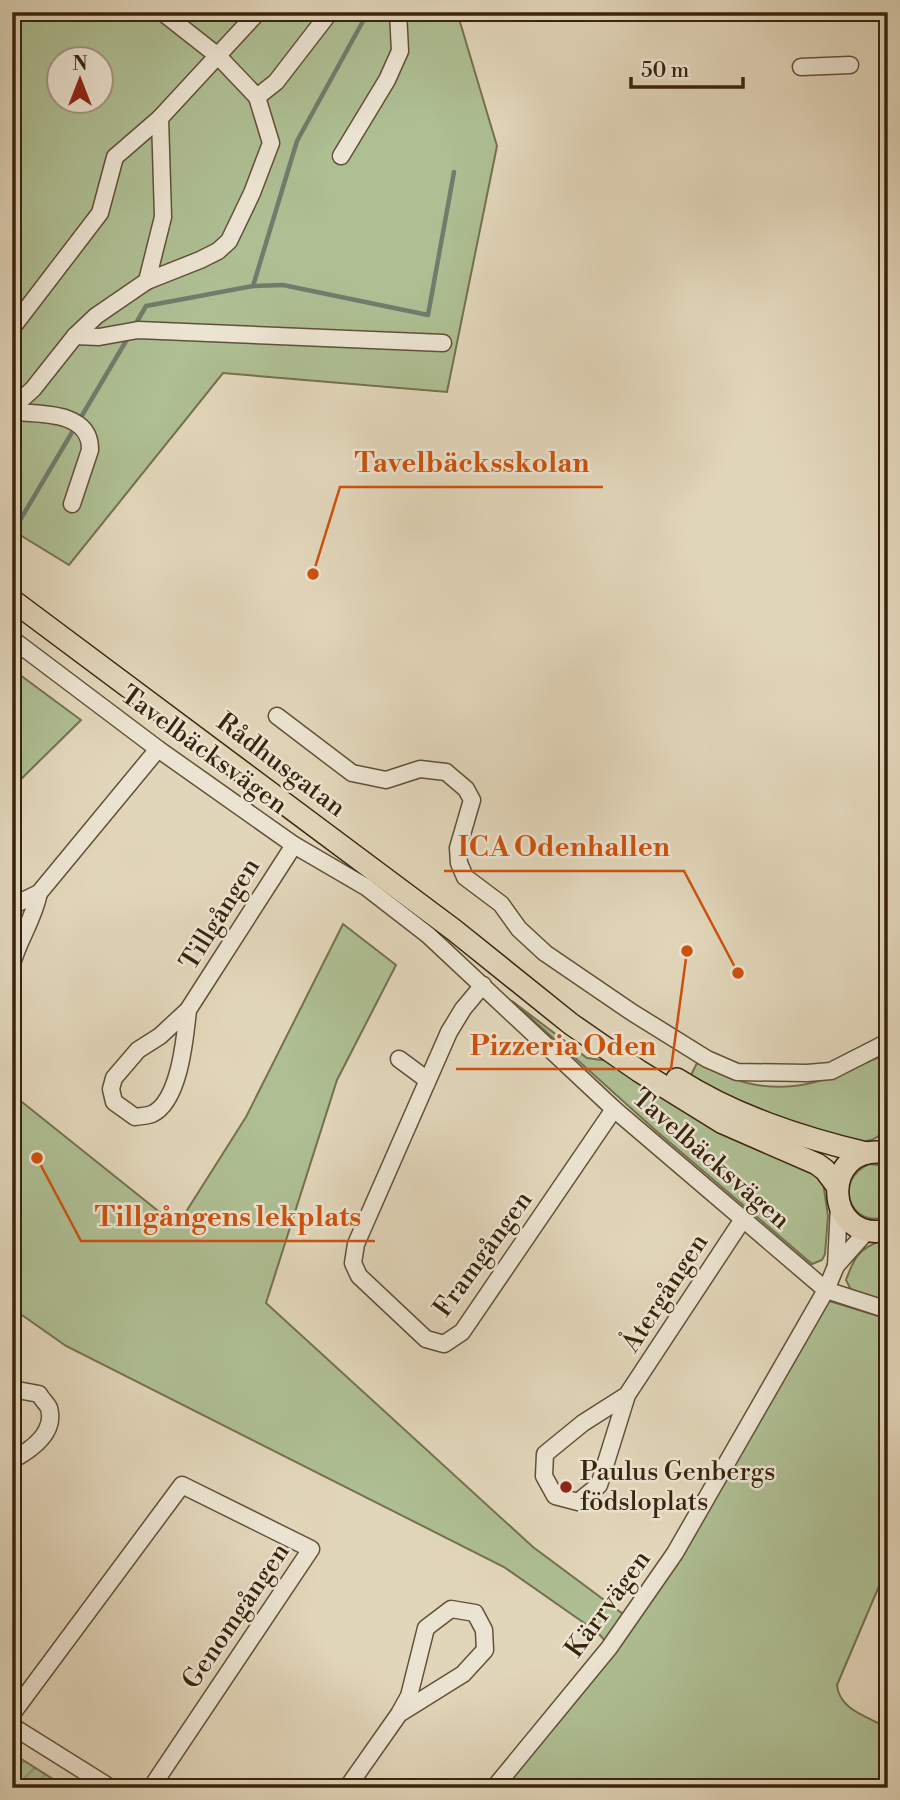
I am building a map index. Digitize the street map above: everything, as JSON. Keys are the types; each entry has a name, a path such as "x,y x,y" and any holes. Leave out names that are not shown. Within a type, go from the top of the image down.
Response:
{"main road":[{"name":"Rådhusgatan","path":"12,600 355,855 571,1024 639,1072 723,1123 817,1164 825,1170 846,1217 855,1226 878,1231"},
{"name":"Rådhusgatan","path":"514,978 698,1091 761,1123 817,1141 880,1150"},
{"path":"838,1196 841,1173 848,1164 880,1150"}],"street":[{"path":"12,410 33,389 75,336 96,316 147,281 209,256 229,241 271,143 257,97 218,56 162,12"},
{"path":"12,328 100,213 116,157 160,118 258,12"},
{"path":"257,97 276,82 330,12"},
{"path":"341,156 387,80 400,51 398,12"},
{"path":"801,67 850,65"},
{"path":"147,281 163,217 160,118"},
{"path":"75,336 99,337 138,330 443,343"},
{"path":"12,410 65,418 81,426 87,433 90,450 72,504"},
{"name":"Tavelbäcksvägen","path":"12,639 158,749 293,845 366,887 428,934 614,1109 826,1290"},
{"path":"276,716 352,773 386,780 420,769 446,772 466,789 472,800 458,848 458,863 465,877 501,905 519,929 545,953 707,1059 737,1072 831,1071 888,1042"},
{"path":"12,964 33,916 39,894 158,749"},
{"name":"Tillgången","path":"188,1010 182,1057 170,1091 153,1114 135,1117 114,1102 111,1090 114,1078 138,1050 160,1036 188,1010 293,845"},
{"path":"12,906 39,894"},
{"name":"Framgången","path":"483,985 452,1026 426,1079 356,1244 353,1263 359,1276 426,1339 444,1344 462,1332 614,1109"},
{"path":"399,1059 426,1079"},
{"path":"838,1196 836,1266 826,1290 888,1310"},
{"name":"Återgången","path":"627,1395 583,1423 545,1454 544,1476 555,1496 578,1502 599,1485 627,1395 743,1219"},
{"path":"836,1266 878,1231"},
{"name":"Kärrvägen","path":"494,1788 609,1648 676,1553 826,1290"},
{"path":"12,1389 39,1394 49,1408 48,1429 33,1448 12,1460"},
{"name":"Genomgången","path":"12,1714 182,1485 311,1549 151,1788"},
{"path":"347,1788 409,1696 426,1628 452,1609 475,1613 484,1630 485,1650 463,1674 399,1714"},
{"path":"12,1726 111,1788"}],"green space":[{"path":"12,12 457,12 497,146 447,392 223,373 69,565 12,530"},
{"path":"12,669 81,720 12,788"},
{"path":"343,924 396,965 337,1080 266,1303 533,1547 627,1617 608,1644 597,1632 504,1567 66,1346 12,1308 12,1094 177,1226 246,1117"},
{"path":"512,1001 587,1058 610,1061 712,1127 765,1153 811,1170 823,1182 828,1216 825,1254 822,1260 812,1264 654,1129"},
{"path":"888,1053 888,1128 871,1140 854,1142 807,1130 753,1109 689,1079 697,1063 747,1083 785,1087 803,1085 837,1075"},
{"path":"869,1164 888,1166 888,1216 875,1219 864,1217 856,1211 851,1202 851,1181 857,1172"},
{"path":"879,1242 888,1242 888,1303 852,1292 846,1280 857,1256"},
{"path":"826,1300 888,1319 888,1565 837,1685 842,1700 853,1710 882,1725 888,1718 888,1788 500,1788 635,1625 681,1552"},
{"path":"12,1753 67,1788 12,1788"}],"waterway":[{"path":"253,286 297,141 368,12"},
{"path":"135,325 146,306 253,286 283,285 428,315 454,172"},
{"path":"16,527 129,336"}],"place":[{"name":"Tavelbäcksskolan","path":"313,574"},
{"name":"Pizzeria Oden","path":"687,951"},
{"name":"ICA Odenhallen","path":"738,973"},
{"name":"Tillgångens lekplats","path":"37,1158"},
{"name":"Paulus Genbergs födsloplats","path":"566,1487"}]}
